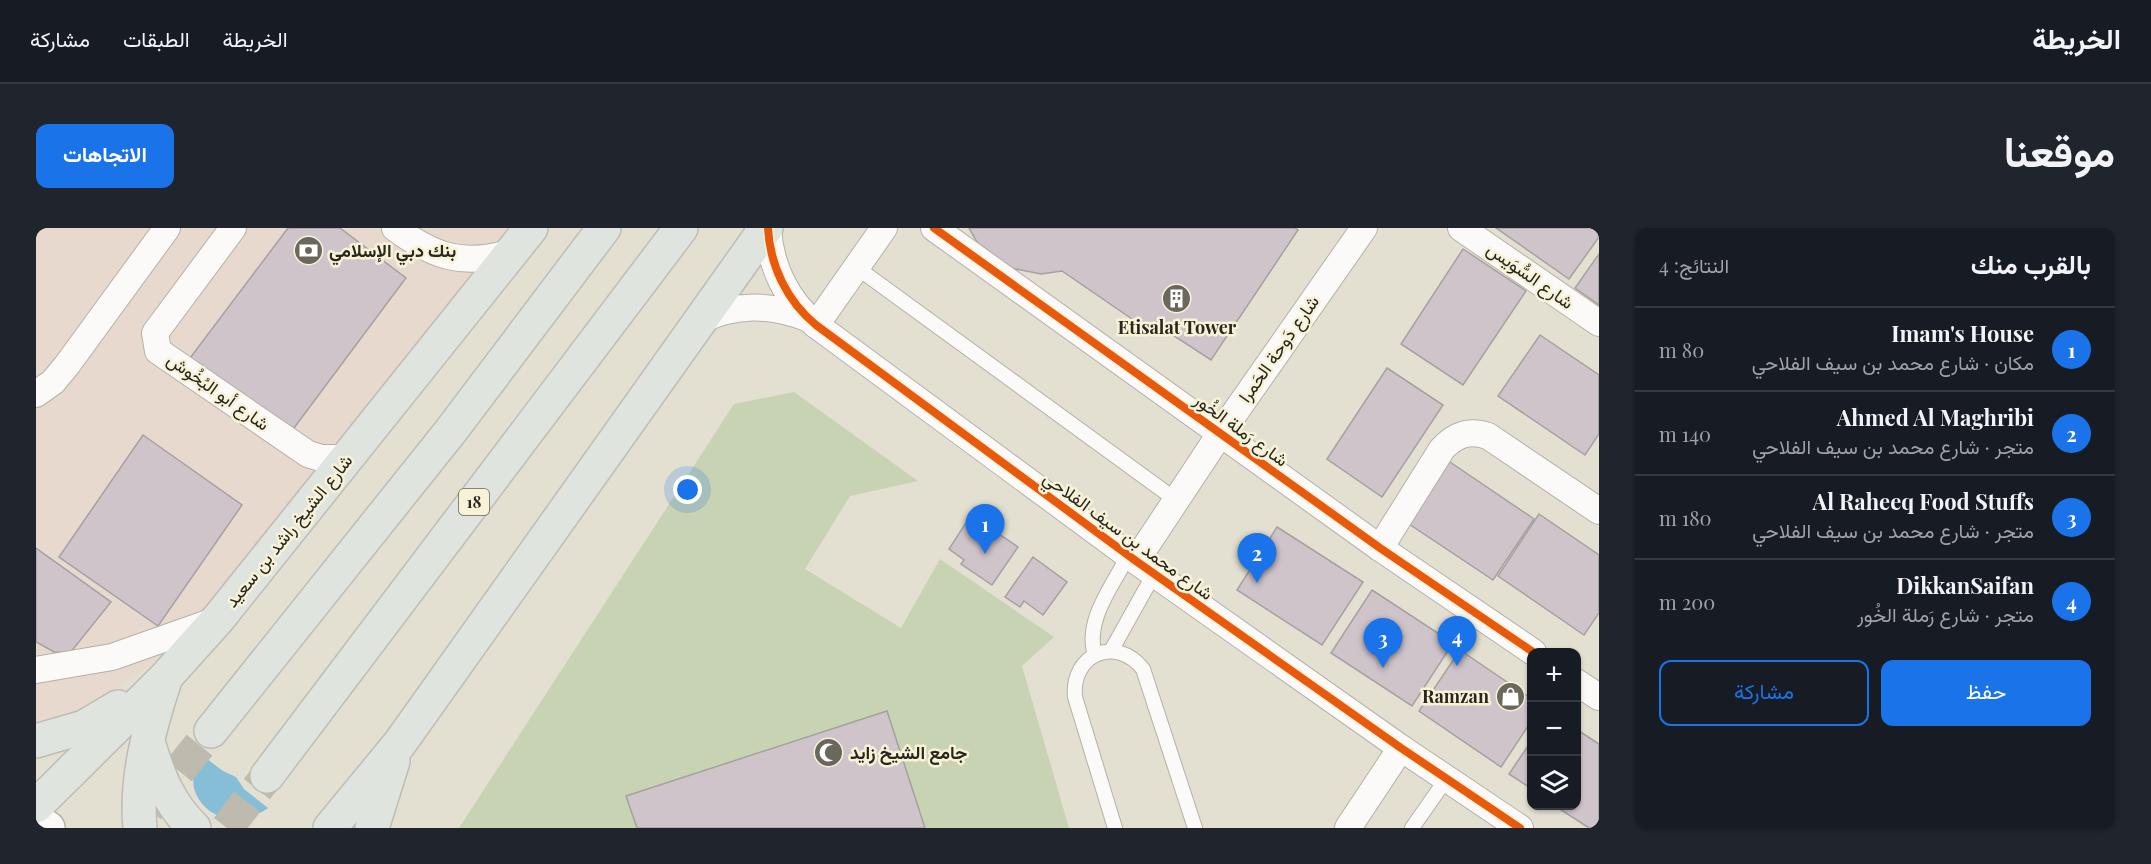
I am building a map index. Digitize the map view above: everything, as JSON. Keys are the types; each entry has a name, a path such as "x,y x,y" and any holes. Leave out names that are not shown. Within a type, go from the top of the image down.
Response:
{"main road":[{"path":"211,730 450,432 604,228"},
{"name":"18","path":"267,776 681,228"},
{"path":"330,828 400,743 767,228"},
{"name":"شارع الشيخ راشد بن سعيد","path":"36,806 165,678 218,620 523,237"},
{"path":"140,828 141,784 147,740 165,678"},
{"path":"36,741 84,727 165,678"},
{"path":"147,740 168,798 179,814 194,828"},
{"path":"372,828 400,743"},
{"path":"310,828 350,802"},
{"path":"36,821 48,828"}],"street":[{"path":"36,394 53,382 67,365 167,228"},
{"name":"شارع أبو البُخُوش","path":"233,228 155,333 156,345 163,355 308,454 321,458 348,458"},
{"path":"395,228 424,248 444,256 466,260 488,259 523,237"},
{"name":"شارع محمد بن سيف الفلاحي","path":"767,228 778,275 796,305 812,321 1139,564 1401,748 1520,828"},
{"path":"812,321 884,228"},
{"name":"شارع رَملة الخُور","path":"934,228 1380,548 1527,648"},
{"name":"شارع دَوحة الحَمرا","path":"1139,564 1176,500 1220,434 1364,228"},
{"name":"شارع السُّوَيس","path":"1461,228 1599,323"},
{"name":"شارع محمد بن سيف الفلاحي","path":"699,321 716,313 751,306 787,310 812,321"},
{"path":"1380,548 1442,449 1456,436 1467,433 1488,436 1599,511"},
{"path":"36,670 112,657 218,620"},
{"path":"1581,685 1599,697"},
{"path":"1347,828 1401,748"}],"lane":[{"path":"856,267 1176,500"},
{"path":"1111,651 1139,564"},
{"path":"1095,655 1092,645 1093,627 1139,564"},
{"path":"1115,828 1074,697 1076,677 1086,661 1095,655 1111,651 1130,656 1143,669 1195,828"},
{"path":"1412,828 1447,778"}],"shaded area":[{"path":"36,228 513,228 201,615 165,655 84,710 36,727"}],"green space":[{"path":"794,392 918,481 850,496 805,569 901,628 940,559 1054,637 1022,666 1069,828 459,828 734,404"}],"water":[{"path":"199,753 223,771 236,777 244,789 268,808 239,819 219,816 210,811 202,804 193,784"}],"building":[{"path":"288,228 340,228 406,278 291,432 184,366"},
{"name":"Etisalat Tower","path":"969,228 1295,228 1298,230 1211,360 1156,324 1151,332 1062,271 1041,274 1011,268 977,242"},
{"path":"1496,228 1599,228 1599,237 1569,279"},
{"path":"1463,249 1526,291 1463,385 1401,344"},
{"path":"1599,254 1599,305 1575,288"},
{"path":"1540,335 1599,375 1599,434 1585,455 1498,396"},
{"path":"1387,368 1443,405 1382,497 1327,459"},
{"path":"143,435 242,505 158,626 59,557"},
{"path":"1447,460 1534,519 1493,580 1406,522"},
{"path":"1539,514 1599,555 1599,613 1584,635 1498,576"},
{"path":"971,515 1018,547 992,585 961,564 964,560 949,549"},
{"path":"1277,527 1363,582 1322,645 1237,590"},
{"path":"36,548 111,602 70,653 54,652 36,642"},
{"path":"1033,557 1067,582 1043,615 1024,601 1020,607 1005,597"},
{"path":"1372,590 1453,643 1412,706 1331,653"},
{"path":"1460,650 1527,696 1527,728 1501,767 1419,711"},
{"name":"جامع الشيخ زايد","path":"887,711 925,828 637,828 626,796"},
{"path":"1581,732 1599,744 1599,821 1594,828 1589,828 1561,810 1581,810"},
{"path":"1527,747 1527,786 1509,774"}],"tunnel":[{"path":"148,809 211,731"},
{"path":"227,828 267,776"}],"cycle path":[{"path":"768,228 772,256 782,282 797,305 816,325 1136,561 1401,748 1520,828"},
{"path":"934,228 1380,548 1527,648"}],"place":[{"name":"بنك دبي الإسلامي","path":"308,251"},
{"name":"Etisalat Tower","path":"1177,299"},
{"name":"Imam's House","path":"985,554"},
{"name":"Ahmed Al Maghribi","path":"1257,583"},
{"name":"DikkanSaifan","path":"1457,666"},
{"name":"Al Raheeq Food Stuffs","path":"1383,668"},
{"name":"Ramzan","path":"1510,697"},
{"name":"جامع الشيخ زايد","path":"829,753"}]}
